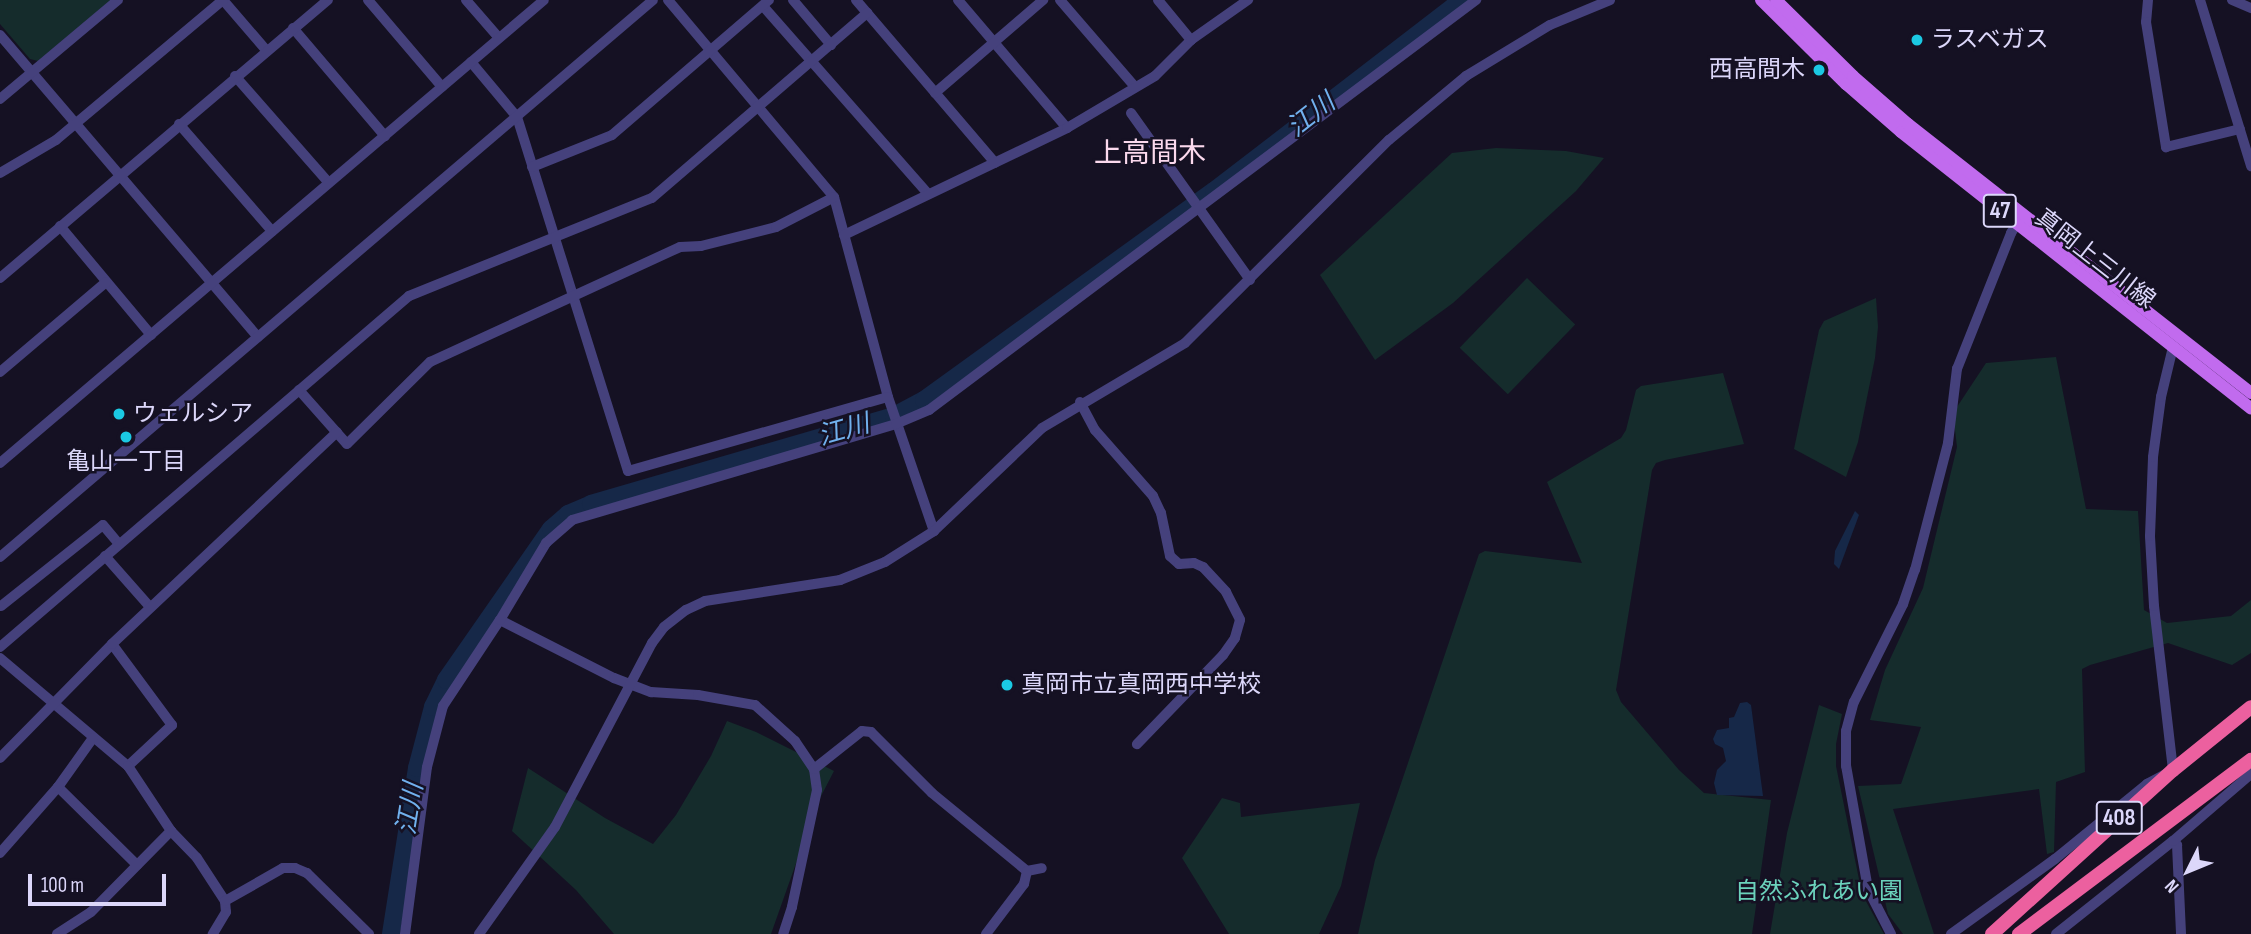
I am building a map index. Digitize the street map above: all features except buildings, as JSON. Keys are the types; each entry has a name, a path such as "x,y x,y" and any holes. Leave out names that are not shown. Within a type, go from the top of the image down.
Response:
{"highway":[{"name":"408","path":"1992,934 2173,770 2251,707"},
{"name":"408","path":"2019,934 2251,760"}],"main road":[{"name":"真岡上三川線","path":"1761,0 1846,85 2020,220 2251,393"},
{"name":"真岡上三川線","path":"1776,0 1853,76 2020,220 2251,408"}],"street":[{"path":"0,99 118,0"},
{"path":"0,173 43,150 223,0 266,50"},
{"path":"0,278 235,76 328,0"},
{"path":"368,0 442,87"},
{"path":"466,0 499,38"},
{"path":"0,463 544,0"},
{"path":"0,557 653,0"},
{"path":"668,0 834,197 896,424 934,531"},
{"path":"793,0 831,44"},
{"path":"856,0 995,163"},
{"path":"958,0 1067,128"},
{"path":"935,93 1043,0"},
{"path":"1060,0 1135,87"},
{"path":"1158,0 1191,40"},
{"path":"844,235 1067,128 1155,76 1191,40 1248,0"},
{"path":"405,934 427,767 443,706 500,620 546,542 572,520 896,424 929,410 1476,0"},
{"path":"479,934 555,827 652,643 664,627 686,610 705,601 841,580 886,562 934,531 1026,442 1080,402 1185,342 1389,140 1465,76 1550,25 1610,0"},
{"path":"2148,0 2146,22 2166,147 2244,131"},
{"path":"2200,0 2244,131 2251,166"},
{"path":"2232,0 2251,8"},
{"path":"532,167 612,135 766,3 811,61 928,194"},
{"path":"0,647 410,296 652,198 867,13"},
{"path":"292,28 385,136"},
{"path":"0,35 258,338"},
{"path":"471,62 517,117 628,471 888,397"},
{"path":"235,76 329,183"},
{"path":"1130,113 1250,280"},
{"path":"179,124 272,231"},
{"path":"299,390 347,444 430,362 497,328 572,299 680,247 701,246 776,227 834,197"},
{"path":"1891,934 1868,889 1846,766 1846,731 1854,702 1903,604 1915,570 1948,443 1957,369 2020,220"},
{"path":"60,226 151,335"},
{"path":"0,372 106,282"},
{"path":"1951,934 2056,859 2147,784 2173,770 2154,606 2150,523 2153,457 2161,397 2173,347"},
{"path":"1080,402 1095,430 1153,496 1161,513 1170,556 1179,564 1194,563 1203,567 1226,592 1240,620 1235,638 1223,655 1137,744"},
{"path":"0,758 112,643 337,432"},
{"path":"0,608 103,526 119,544"},
{"path":"105,556 150,607"},
{"path":"500,620 651,692 698,695 755,705 794,741 814,769 817,790 792,907 783,934"},
{"path":"112,643 172,725 128,766"},
{"path":"0,658 51,704 128,766 171,831 197,858 225,901 226,912 213,934"},
{"path":"814,769 862,731 871,732 932,793 1027,871"},
{"path":"0,853 58,787 93,738"},
{"path":"2056,934 2173,841 2251,774"},
{"path":"58,787 136,865"},
{"path":"57,934 91,912 171,831"},
{"path":"2173,841 2177,845 2182,934"},
{"path":"225,901 284,868 295,868 307,873 369,934"},
{"path":"1027,871 1042,868"},
{"path":"986,934 1024,884 1027,871"}],"green space":[{"path":"0,0 111,0 38,61 30,59 0,24"},
{"path":"1496,148 1566,151 1604,158 1576,191 1453,303 1375,360 1320,275 1452,153"},
{"path":"1527,278 1575,325 1508,394 1460,348"},
{"path":"1876,298 1878,327 1875,358 1858,442 1846,477 1794,449 1819,330 1824,321"},
{"path":"2056,357 2086,509 2138,511 2144,610 2167,623 2231,616 2251,600 2251,653 2232,665 2168,643 2082,669 2085,772 2056,782 2054,852 2047,854 2039,789 1893,809 1934,934 1903,934 1888,914 1858,786 1901,784 1921,727 1870,720 1885,670 1923,588 1957,447 1953,413 1986,363"},
{"path":"1723,373 1744,444 1665,460 1656,463 1652,470 1616,690 1621,702 1679,770 1704,793 1771,800 1752,934 1358,934 1375,860 1479,554 1485,551 1582,563 1547,482 1621,438 1626,430 1636,390 1641,386"},
{"name":"自然ふれあい園","path":"1819,705 1842,714 1836,744 1836,766 1862,894 1884,934 1770,934 1787,833"},
{"path":"727,721 756,732 834,771 817,804 771,934 614,934 576,890 512,831 528,768 605,818 653,844 676,815 711,756"},
{"path":"1222,798 1240,803 1241,817 1360,803 1341,886 1319,934 1229,934 1182,858"}],"water":[{"path":"1855,511 1859,515 1839,569 1834,564 1835,551"},
{"path":"1747,702 1751,705 1763,796 1717,795 1714,783 1717,770 1726,761 1723,748 1715,744 1713,739 1717,730 1729,728 1729,718 1734,717 1740,703"}],"waterway":[{"name":"江川","path":"391,934 417,768 433,707 446,680 551,529 568,514 591,504 894,416 924,400 1214,191 1462,0"}],"place":[{"name":"ラスベガス","path":"1917,40"},
{"name":"西高間木","path":"1819,70"},
{"name":"ウェルシア","path":"119,414"},
{"name":"亀山一丁目","path":"126,437"},
{"name":"真岡市立真岡西中学校","path":"1007,685"}],"district":[{"name":"上高間木","path":"1150,154"}]}
